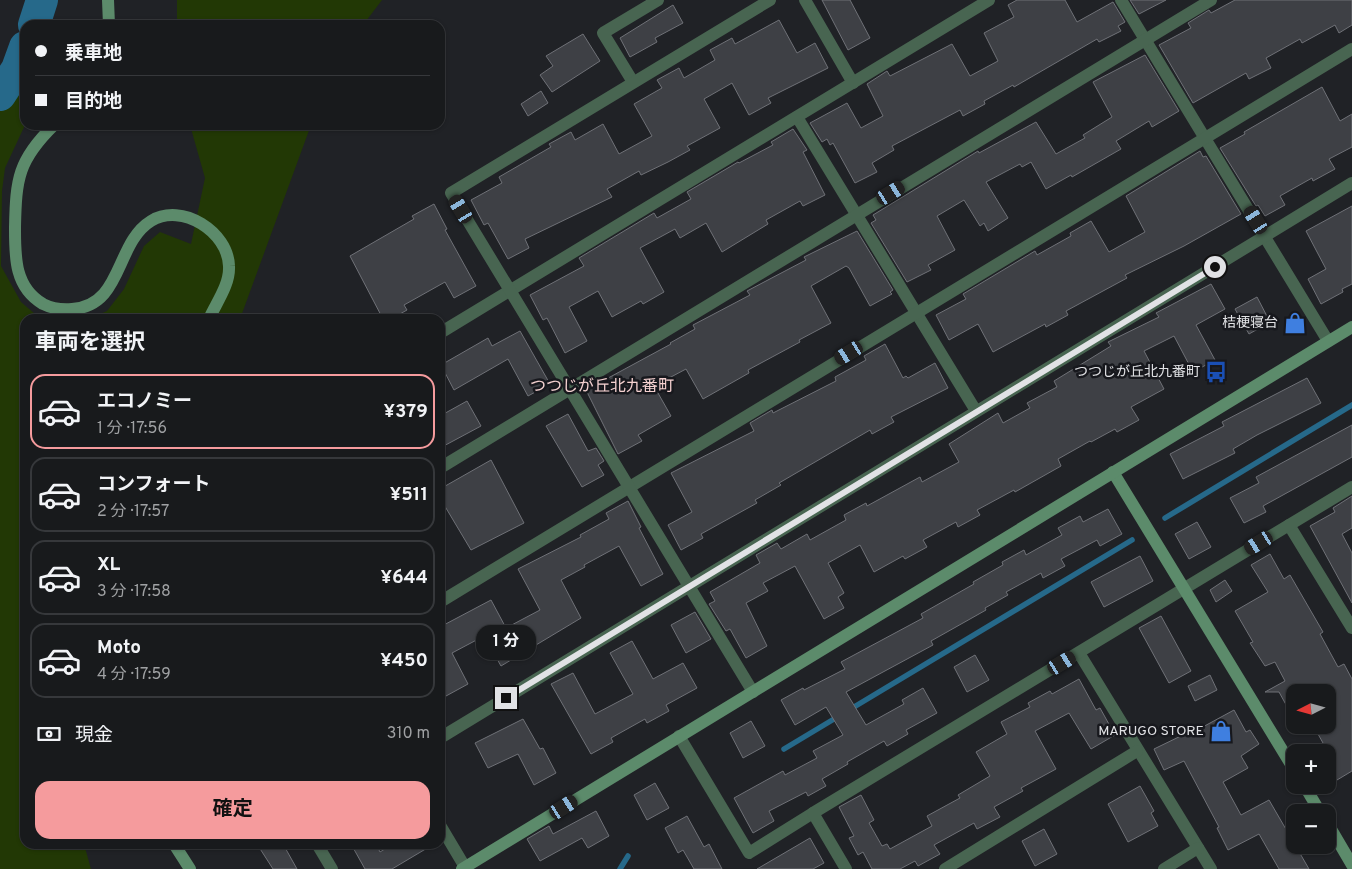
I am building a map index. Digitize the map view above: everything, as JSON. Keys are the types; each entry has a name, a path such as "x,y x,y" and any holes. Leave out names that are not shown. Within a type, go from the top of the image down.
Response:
{"street":[{"path":"108,0 109,20"},
{"path":"633,82 603,34 658,0"},
{"path":"753,692 452,193 770,0"},
{"path":"805,0 853,83"},
{"path":"445,330 990,0"},
{"path":"1121,0 1328,341"},
{"path":"445,465 1211,0"},
{"path":"445,599 1352,49"},
{"path":"797,117 976,411"},
{"path":"49,130 27,155 16,189 15,244 17,273 25,288 36,300 59,310 79,309 96,302 108,291 135,236 142,228 161,217 188,218 205,225 217,235 225,250 229,266 227,281 210,314"},
{"path":"445,735 1352,183"},
{"path":"445,834 464,868 1352,327"},
{"path":"1112,472 1185,588 1286,756"},
{"path":"679,736 748,852 1352,487"},
{"path":"1289,525 1351,624"},
{"path":"1079,653 1137,751 1211,869"},
{"path":"945,869 1137,751"},
{"path":"813,814 846,869"},
{"path":"1336,838 1352,865"},
{"path":"1164,869 1198,848"},
{"path":"177,849 190,869"},
{"path":"320,849 332,869"}],"green space":[{"path":"177,0 382,0 367,20 177,20"},
{"path":"19,76 20,130 23,130 5,168 2,191 1,266 21,302 35,314 20,314 20,849 85,849 91,869 0,869 0,102"},
{"path":"191,130 309,130 242,314 100,314 107,311 124,289 144,246 160,232 191,244 205,178"}],"building":[{"path":"822,0 850,0 870,38 848,50"},
{"path":"1017,0 1065,0 1077,22 1113,2 1125,22 1118,26 1121,31 1099,42 1097,39 1014,87 1013,85 984,101 985,104 963,116 960,110 892,146 894,150 872,163 877,172 855,183 833,143 830,145 827,139 822,142 810,123 847,103 861,128 883,116 867,84 887,71 890,76 952,44 970,76 998,61 984,33 1014,17 1008,5"},
{"path":"1130,0 1166,0 1139,14"},
{"path":"1235,0 1352,0 1352,25 1339,33 1335,25 1302,43 1300,39 1266,58 1271,68 1249,79 1246,73 1193,103 1159,45 1191,28 1188,23 1209,10 1211,13"},
{"path":"673,5 683,23 655,38 657,42 630,57 620,38"},
{"path":"779,20 797,53 815,43 828,68 768,98 771,103 749,115 732,83 704,99 720,128 687,146 690,150 668,162 641,175 639,171 607,189 612,197 525,239 529,248 508,259 488,223 484,225 471,200 502,183 499,177 551,147 549,144 571,132 575,140 603,124 619,154 652,136 634,104 662,88 657,80 679,68 684,78 715,60 710,50 732,38 735,44"},
{"path":"583,34 600,61 552,92 540,75 553,66 546,56"},
{"path":"1145,55 1179,111 1152,127 1149,121 1116,141 1121,149 1072,177 1071,175 1046,189 1031,162 1022,167 1020,164 986,182 1008,218 988,231 984,223 980,226 964,200 937,216 955,250 928,265 931,270 907,282 871,223 876,220 873,215 978,151 979,153 1036,122 1056,154 1085,138 1083,135 1112,117 1093,82"},
{"path":"1322,87 1340,121 1352,114 1352,147 1329,159 1335,169 1313,181 1312,178 1280,196 1285,205 1265,216 1258,205 1256,206 1220,148"},
{"path":"541,91 548,103 528,116 521,104"},
{"path":"793,129 807,150 803,152 825,195 803,206 800,201 766,220 768,224 722,252 706,223 680,238 675,229 640,248 664,292 643,304 641,301 612,317 598,291 569,307 587,341 565,353 547,318 543,320 530,295 584,266 579,258 654,213 657,218 691,199 687,192 738,162 773,145 771,142"},
{"path":"1200,151 1203,157 1206,156 1241,214 1184,246 1125,275 1127,278 1066,311 1068,315 1046,327 1045,324 993,352 978,324 949,340 936,315 966,299 963,294 1035,251 1037,255 1071,236 1070,233 1091,221 1109,252 1145,232 1126,196"},
{"path":"434,204 447,229 445,230 476,286 454,298 445,282 404,305 407,310 400,314 380,314 350,256 414,219 412,216"},
{"path":"1352,206 1352,284 1342,289 1343,292 1321,304 1308,279 1326,269 1306,231"},
{"path":"857,231 893,290 890,292 892,294 870,306 849,268 846,266 811,286 831,323 748,370 749,373 703,399 686,369 654,386 671,416 638,435 642,441 618,454 586,390 671,344 695,329 693,325 750,295 747,291 806,260 804,257"},
{"path":"1211,284 1225,309 1196,325 1215,360 1193,372 1174,336 1144,351 1164,389 1131,407 1139,420 1117,432 1115,429 1090,441 1058,459 1061,466 1015,492 1014,490 977,510 980,515 958,527 956,522 923,540 927,547 905,559 903,556 874,572 860,545 828,563 844,593 838,597 844,608 824,619 795,566 763,583 768,591 746,603 767,646 746,658 730,629 726,631 709,604 715,601 710,592 760,563 756,555 777,543 781,549 807,534 810,540 846,520 844,515 866,503 867,506 920,477 922,482 959,462 949,444 998,413 1003,423 1030,408 1027,403 1057,387 1054,381 1111,346 1108,342 1159,317 1156,313"},
{"path":"1257,297 1270,322 1249,334 1235,309"},
{"path":"520,331 550,384 528,396 508,359 454,390 445,373 445,363 488,338 492,346"},
{"path":"885,344 903,378 906,376 908,378 935,363 948,388 891,417 894,422 872,434 870,430 779,483 781,485 755,500 757,503 701,534 703,538 681,550 668,525 692,512 671,473 754,431 750,423 772,410 773,413 836,381 835,377 866,360 864,356"},
{"path":"1307,378 1321,403 1257,435 1233,449 1235,453 1183,479 1170,454 1224,426 1222,422"},
{"path":"467,401 481,426 445,445 445,413"},
{"path":"568,414 588,451 596,448 604,461 598,465 604,475 582,487 546,426"},
{"path":"1352,425 1352,457 1263,506 1266,512 1244,523 1230,498 1259,483 1256,477"},
{"path":"491,460 524,523 471,550 445,506 445,486"},
{"path":"1352,496 1352,528 1342,534 1352,553 1352,603 1310,526 1335,512 1333,508"},
{"path":"628,501 641,527 639,528 663,574 641,586 619,546 584,565 585,567 561,580 581,618 501,666 484,636 452,653 468,684 446,696 445,624 491,600 506,628 540,610 518,569 581,537 580,535 609,519 606,513"},
{"path":"1108,509 1122,534 1100,546 1097,540 1061,559 1065,566 1043,578 1041,573 1006,592 1008,595 985,608 986,610 931,641 933,645 846,692 866,725 904,704 902,700 923,688 937,713 906,730 908,734 887,746 884,741 847,762 848,764 822,779 826,786 808,796 806,792 769,811 774,821 753,833 734,798 783,771 785,775 817,758 813,751 843,735 826,707 795,725 781,700 845,669 841,662 923,618 921,614 974,584 973,582 1003,565 1002,562 1024,550 1026,555 1062,535 1058,528 1080,516 1083,522"},
{"path":"1197,522 1211,547 1189,559 1175,534"},
{"path":"1270,554 1284,579 1290,575 1323,632 1320,634 1338,667 1344,664 1352,679 1352,771 1337,780 1336,744 1324,744 1318,734 1336,734 1336,684 1286,684 1286,705 1279,692 1265,692 1285,681 1275,662 1265,666 1250,643 1253,642 1235,611 1268,592 1251,565"},
{"path":"1140,556 1153,581 1104,607 1091,582"},
{"path":"1225,580 1232,591 1216,602 1210,590"},
{"path":"695,612 711,639 686,653 671,625"},
{"path":"1161,616 1191,671 1169,683 1139,628"},
{"path":"632,641 653,679 683,663 697,688 666,705 669,711 647,723 645,719 611,738 613,742 591,754 551,684 573,673 595,714 633,694 610,653"},
{"path":"975,655 989,680 967,692 954,667"},
{"path":"1210,675 1217,690 1195,701 1188,686"},
{"path":"1079,679 1096,710 1100,708 1115,735 1091,749 1069,713 1035,731 1056,769 1021,788 1023,791 994,807 1000,817 977,829 974,823 934,845 940,854 918,866 915,861 900,869 872,869 863,852 858,855 849,838 854,836 839,807 861,795 874,820 869,823 882,846 887,844 890,849 932,826 927,816 960,798 958,795 990,776 976,752 1007,734 1001,722 1030,707 1028,703 1050,691 1052,694"},
{"path":"1234,710 1246,732 1250,730 1259,744 1241,756 1248,768 1223,782 1241,815 1269,800 1286,829 1286,854 1300,854 1309,869 1279,869 1259,834 1228,850 1217,828 1219,827 1184,761 1164,770 1154,749 1187,733 1188,735"},
{"path":"523,719 540,749 543,748 556,773 534,785 518,754 488,768 475,743"},
{"path":"751,721 765,746 743,758 730,733"},
{"path":"655,783 669,808 647,820 634,795"},
{"path":"1140,786 1154,811 1151,813 1158,826 1128,842 1108,804"},
{"path":"596,811 609,836 588,848 582,838 540,861 527,839 549,826 553,834"},
{"path":"687,816 704,847 709,844 722,869 694,869 683,850 678,853 665,828"},
{"path":"1044,829 1057,854 1035,866 1022,841"},
{"path":"810,838 824,863 813,869 757,869"},
{"path":"260,849 286,849 297,869 273,869"},
{"path":"354,849 378,849 380,852 385,849 426,849 392,869 365,869"}],"waterway":[{"path":"36,20 42,0"},
{"path":"0,95 17,69 20,61"},
{"path":"1165,518 1352,405"},
{"path":"849,710 1132,540"},
{"path":"784,749 839,716"},
{"path":"620,869 628,856"}],"place":[{"name":"桔梗寝台","path":"1295,323"},
{"name":"つつじが丘北九番町","path":"1216,372"},
{"name":"MARUGO STORE","path":"1221,731"}],"district":[{"name":"つつじが丘北九番町","path":"602,387"}],"route":[{"path":"506,698 1215,267"}]}
